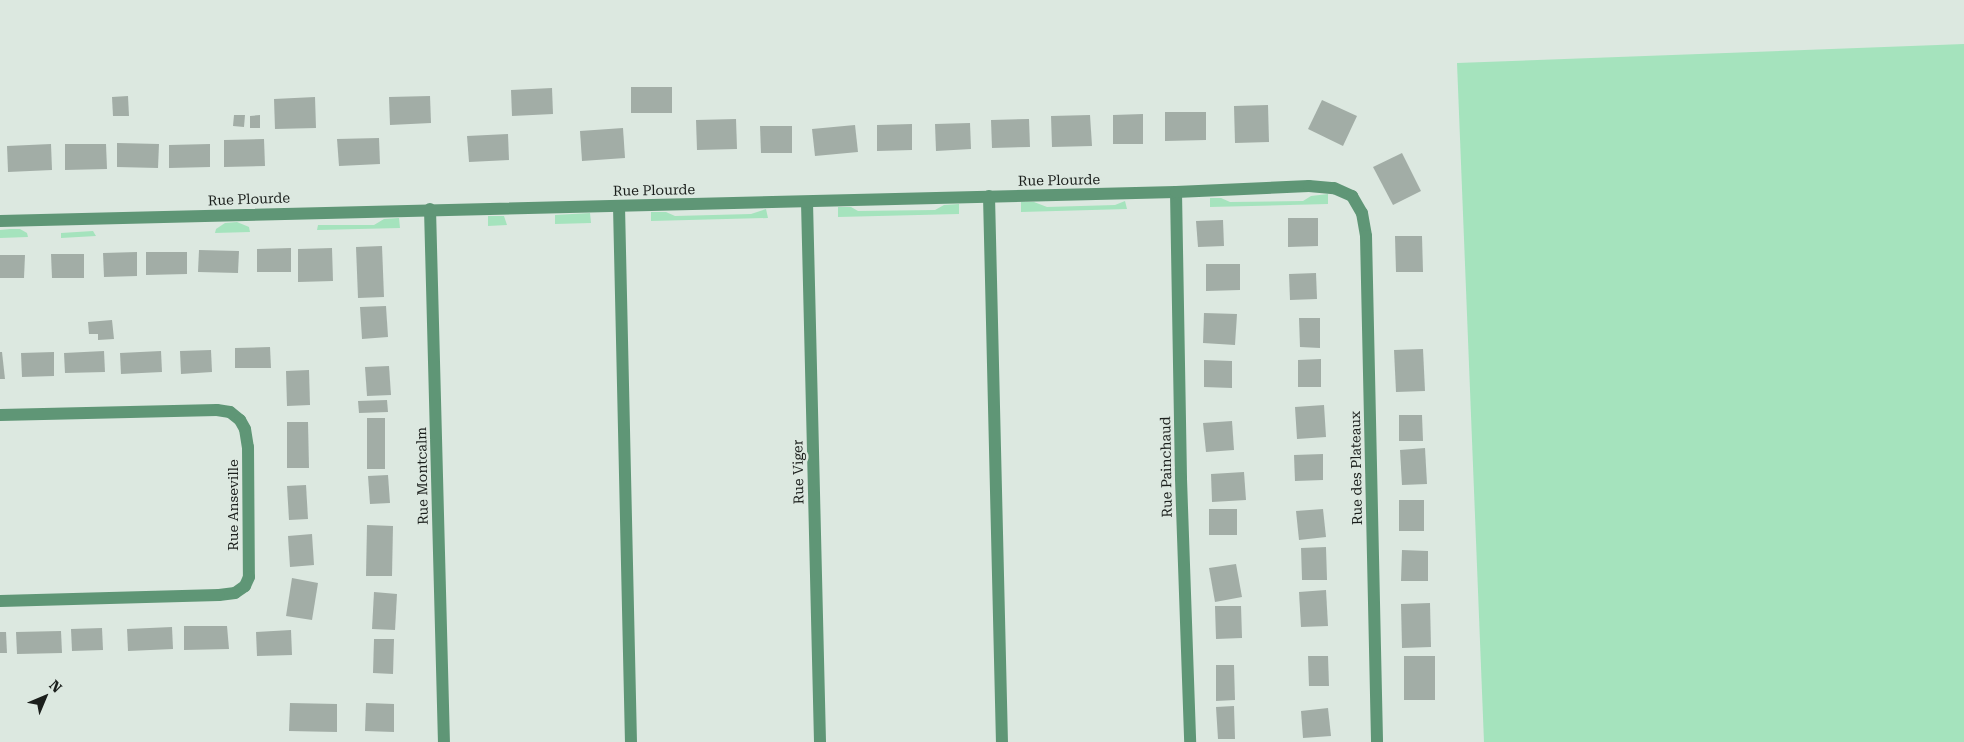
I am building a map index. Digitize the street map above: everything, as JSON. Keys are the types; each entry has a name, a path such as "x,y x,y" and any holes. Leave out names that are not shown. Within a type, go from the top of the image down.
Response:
{"street":[{"name":"Rue Plourde","path":"0,220 807,202 1176,192 1309,186 1334,188 1352,196"},
{"name":"Rue Painchaud","path":"1176,192 1181,469 1190,742"},
{"path":"990,196 1002,742"},
{"name":"Rue des Plateaux","path":"1352,196 1362,213 1366,236 1377,742"},
{"name":"Rue Viger","path":"807,202 820,742"},
{"path":"619,206 631,742"},
{"name":"Rue Montcalm","path":"430,209 444,742"},
{"name":"Rue Anseville","path":"0,415 218,410 230,412 240,420 245,429 248,447 249,577 245,586 235,593 218,595 0,601"}],"green space":[{"path":"1964,44 1964,742 1484,742 1457,63"},
{"path":"1328,194 1328,204 1210,207 1210,198 1221,198 1230,202 1303,201 1311,196"},
{"path":"1125,201 1127,209 1021,212 1021,202 1034,202 1047,207 1115,205"},
{"path":"959,204 959,214 838,217 838,207 851,207 858,211 935,210 944,205"},
{"path":"766,209 768,218 651,221 651,212 666,212 675,216 751,214"},
{"path":"590,213 591,223 555,224 555,215"},
{"path":"488,216 504,216 507,225 488,226"},
{"path":"399,218 400,228 317,230 318,225 374,225 384,219"},
{"path":"237,222 249,227 250,232 215,233 216,229 225,223"},
{"path":"20,229 27,233 28,237 0,238 0,230"},
{"path":"93,231 96,236 61,238 61,233"}],"building":[{"path":"631,87 672,87 672,113 631,113"},
{"path":"552,88 553,114 512,116 511,90"},
{"path":"128,96 129,116 113,116 112,97"},
{"path":"430,96 431,123 390,125 389,97"},
{"path":"315,97 316,128 275,129 274,99"},
{"path":"1322,100 1357,116 1343,146 1308,129"},
{"path":"1268,105 1269,142 1235,143 1234,106"},
{"path":"1165,112 1206,112 1206,140 1165,141"},
{"path":"1143,114 1143,144 1113,144 1113,115"},
{"path":"234,115 245,115 244,127 233,126"},
{"path":"260,115 260,128 250,128 250,116"},
{"path":"1090,115 1092,146 1052,147 1051,116"},
{"path":"736,119 737,149 697,150 696,120"},
{"path":"1029,119 1030,147 992,148 991,120"},
{"path":"970,123 971,149 936,151 935,124"},
{"path":"912,124 912,150 877,151 877,125"},
{"path":"855,125 858,152 815,156 812,129"},
{"path":"760,126 792,126 792,153 761,153"},
{"path":"623,128 625,158 582,161 580,131"},
{"path":"508,134 509,160 469,162 467,136"},
{"path":"379,138 380,164 339,166 337,139"},
{"path":"264,139 265,166 224,167 224,140"},
{"path":"117,143 159,144 158,168 117,167"},
{"path":"51,144 52,170 8,172 7,146"},
{"path":"65,144 106,144 107,169 65,170"},
{"path":"210,144 210,167 169,168 169,145"},
{"path":"1402,153 1421,191 1393,205 1373,167"},
{"path":"1288,218 1318,218 1318,246 1288,247"},
{"path":"1223,220 1224,246 1198,247 1196,221"},
{"path":"1395,236 1422,236 1423,272 1396,272"},
{"path":"382,246 384,297 358,298 356,247"},
{"path":"291,248 291,272 257,272 257,249"},
{"path":"332,248 333,281 298,282 298,249"},
{"path":"199,250 239,251 238,273 198,272"},
{"path":"137,252 137,276 104,277 103,253"},
{"path":"146,252 187,252 187,274 146,275"},
{"path":"51,254 84,254 84,278 52,278"},
{"path":"0,255 25,255 24,278 0,278"},
{"path":"1206,264 1240,264 1240,290 1206,291"},
{"path":"1316,273 1317,299 1290,300 1289,274"},
{"path":"386,306 388,337 362,339 360,307"},
{"path":"1204,313 1237,314 1235,345 1203,343"},
{"path":"1299,318 1320,318 1320,348 1300,347"},
{"path":"112,320 114,339 98,340 98,334 89,334 88,322"},
{"path":"270,347 271,368 235,368 235,348"},
{"path":"1423,349 1425,391 1396,392 1394,350"},
{"path":"211,350 212,372 181,374 180,351"},
{"path":"104,351 105,372 65,373 64,353"},
{"path":"161,351 162,372 121,374 120,353"},
{"path":"0,352 2,352 5,379 0,379"},
{"path":"54,352 54,376 22,377 21,353"},
{"path":"1321,359 1321,387 1298,387 1298,360"},
{"path":"1204,360 1232,361 1232,388 1204,387"},
{"path":"389,366 391,395 367,396 365,367"},
{"path":"309,370 310,405 287,406 286,371"},
{"path":"387,400 388,412 359,413 358,401"},
{"path":"1324,405 1326,437 1297,439 1295,407"},
{"path":"1399,415 1422,415 1423,441 1399,441"},
{"path":"367,418 385,418 385,469 367,469"},
{"path":"1232,421 1234,450 1206,452 1203,423"},
{"path":"287,422 308,422 309,468 287,468"},
{"path":"1425,448 1427,484 1402,485 1400,450"},
{"path":"1323,454 1323,480 1295,481 1294,455"},
{"path":"1244,472 1246,500 1212,502 1211,474"},
{"path":"388,475 390,503 370,504 368,476"},
{"path":"306,485 308,519 289,520 287,486"},
{"path":"1399,500 1424,500 1424,531 1399,531"},
{"path":"1209,509 1237,509 1237,535 1209,535"},
{"path":"1323,509 1326,537 1299,540 1296,511"},
{"path":"367,525 393,526 392,576 366,576"},
{"path":"312,534 314,565 290,567 288,536"},
{"path":"1326,547 1327,580 1302,580 1301,548"},
{"path":"1402,550 1428,551 1428,581 1401,581"},
{"path":"1236,564 1242,597 1215,602 1209,568"},
{"path":"292,578 318,583 312,620 286,616"},
{"path":"1326,590 1328,626 1301,627 1299,592"},
{"path":"374,592 397,594 395,630 372,629"},
{"path":"1430,603 1431,647 1402,648 1401,604"},
{"path":"1215,606 1241,606 1242,638 1216,639"},
{"path":"184,626 227,626 229,649 184,650"},
{"path":"172,627 173,649 128,651 127,629"},
{"path":"102,628 103,650 72,651 71,629"},
{"path":"291,630 292,655 257,656 256,632"},
{"path":"61,631 62,653 17,654 16,632"},
{"path":"0,632 6,632 7,653 0,653"},
{"path":"374,639 394,639 393,674 373,673"},
{"path":"1308,656 1328,656 1329,686 1309,686"},
{"path":"1404,656 1435,656 1435,700 1404,700"},
{"path":"1216,665 1234,665 1235,700 1216,701"},
{"path":"290,703 337,704 337,732 289,731"},
{"path":"366,703 394,704 394,732 365,731"},
{"path":"1234,706 1235,739 1218,739 1216,707"},
{"path":"1328,708 1331,736 1303,738 1301,711"}]}
